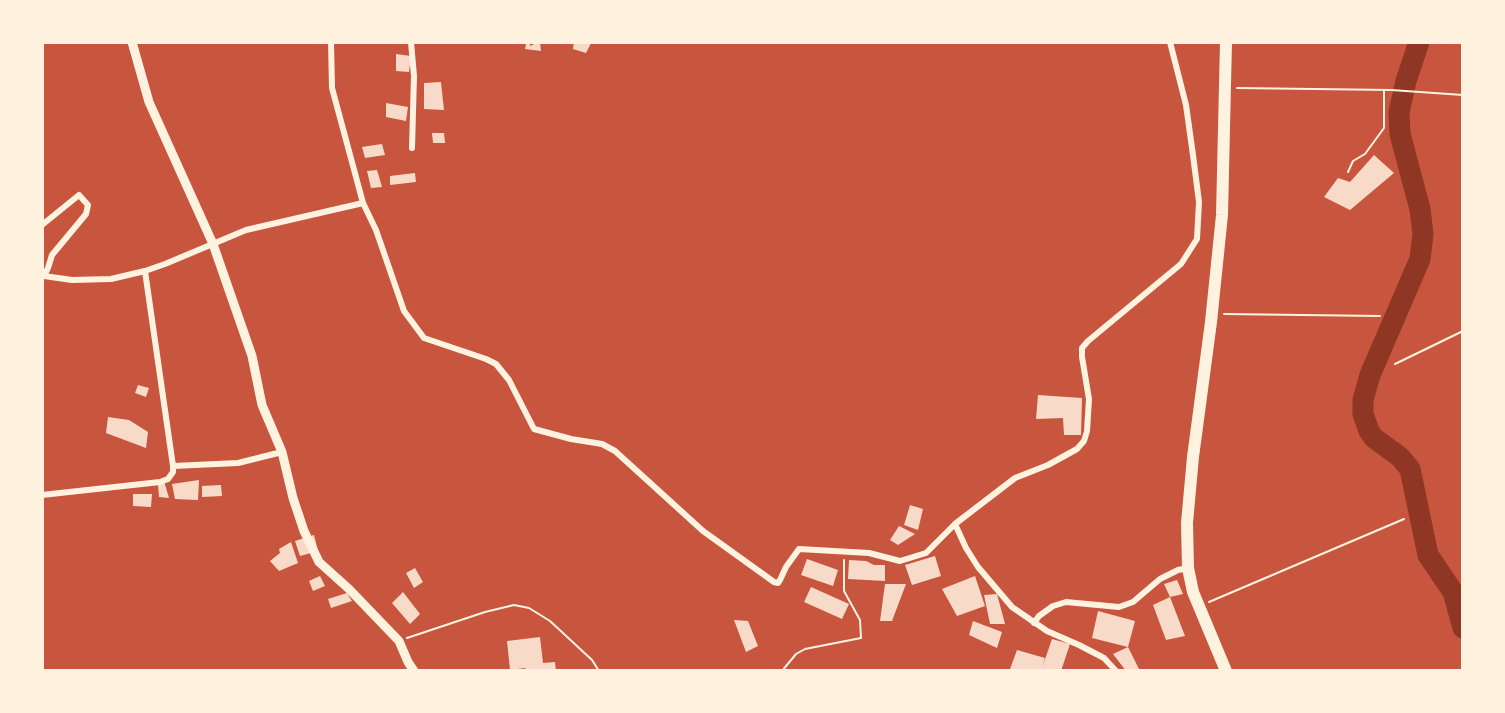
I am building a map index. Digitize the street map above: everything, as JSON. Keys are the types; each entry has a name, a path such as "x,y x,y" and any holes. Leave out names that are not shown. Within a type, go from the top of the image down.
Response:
{"main road":[{"path":"1226,42 1222,215 1187,523 1188,568 1198,606 1226,671"}],"street":[{"path":"132,42 149,102 213,244 252,356 262,405 282,452 304,531 319,562 350,589 399,641 414,671"},
{"path":"331,42 332,88 363,202 376,230 404,311 424,338 496,364 508,380 534,429 602,444 615,450 703,531 774,582 780,580 798,549 869,553 900,561 926,553 955,524 1015,478 1058,460 1077,449 1084,441 1088,431 1089,399 1082,348 1181,264 1197,239 1199,202 1192,145 1186,105 1170,42"},
{"path":"411,42 414,76 412,148"},
{"path":"42,225 79,195 88,205 86,214 52,255 44,276 72,280 111,279 146,271 246,230 363,202"},
{"path":"42,495 159,482 168,479 173,472 146,271"},
{"path":"173,466 238,463 282,452"},
{"path":"955,524 978,567 1012,607 1047,631 1104,658 1116,671"},
{"path":"1034,623 1039,616 1053,606 1066,602 1119,607 1133,602 1160,579 1188,568"}],"path":[{"path":"1225,88 1391,90 1463,95"},
{"path":"1348,172 1353,161 1365,154 1384,128 1384,90"},
{"path":"1212,314 1380,316"},
{"path":"1395,364 1463,331"},
{"path":"1198,606 1404,519"},
{"path":"782,671 796,654 805,649 861,638 860,620 844,591 843,550"},
{"path":"399,641 485,612 514,605 529,608 550,621 592,660 598,671"}],"building":[{"path":"540,42 541,51 525,49 526,44 530,43 530,46"},
{"path":"574,42 591,43 586,53 573,49"},
{"path":"396,54 411,56 409,72 396,71"},
{"path":"441,82 444,110 424,109 424,83"},
{"path":"386,103 408,107 406,121 386,117"},
{"path":"432,133 444,133 445,143 433,143"},
{"path":"382,144 385,155 365,158 362,147"},
{"path":"1374,155 1394,173 1350,210 1324,197 1338,178 1350,182"},
{"path":"377,170 382,187 371,188 367,171"},
{"path":"415,173 416,182 390,185 390,176"},
{"path":"138,385 149,388 146,397 135,393"},
{"path":"1038,395 1082,398 1081,435 1064,435 1063,418 1036,419"},
{"path":"108,417 129,420 148,432 146,448 106,433"},
{"path":"199,480 198,500 175,499 172,484"},
{"path":"164,481 169,498 159,497 158,485"},
{"path":"221,485 222,496 202,497 202,486"},
{"path":"133,494 152,494 151,507 133,506"},
{"path":"910,505 923,509 918,530 904,525"},
{"path":"899,526 915,534 898,545 890,540"},
{"path":"314,535 318,551 300,556 295,541"},
{"path":"291,542 298,563 279,571 270,561 280,553 279,549"},
{"path":"935,556 941,576 912,585 905,565"},
{"path":"807,559 838,570 833,586 801,575"},
{"path":"849,560 885,565 885,581 848,579"},
{"path":"415,568 423,582 414,588 406,573"},
{"path":"320,576 325,586 313,591 309,581"},
{"path":"975,576 985,606 957,616 942,589"},
{"path":"1177,580 1183,594 1170,597 1164,584"},
{"path":"885,584 906,584 892,621 880,621"},
{"path":"811,587 849,604 842,619 804,602"},
{"path":"403,592 420,614 410,624 392,603"},
{"path":"347,593 352,601 331,608 328,599"},
{"path":"997,594 1005,624 990,624 984,595"},
{"path":"1170,597 1185,636 1166,640 1153,605"},
{"path":"1098,611 1135,621 1128,647 1092,638"},
{"path":"734,620 748,621 758,646 746,652"},
{"path":"973,621 1002,632 997,648 969,635"},
{"path":"540,637 543,663 555,662 556,671 526,671 525,668 510,670 507,641"},
{"path":"1052,639 1070,644 1061,671 1010,669 1017,650 1045,658 1042,668"},
{"path":"1128,647 1140,671 1126,671 1113,654"}],"waterway":[{"path":"1419,42 1399,112 1400,134 1420,209 1423,234 1420,259 1370,375 1363,400 1363,414 1374,438 1400,457 1410,469 1428,555 1453,592 1463,628"}]}
